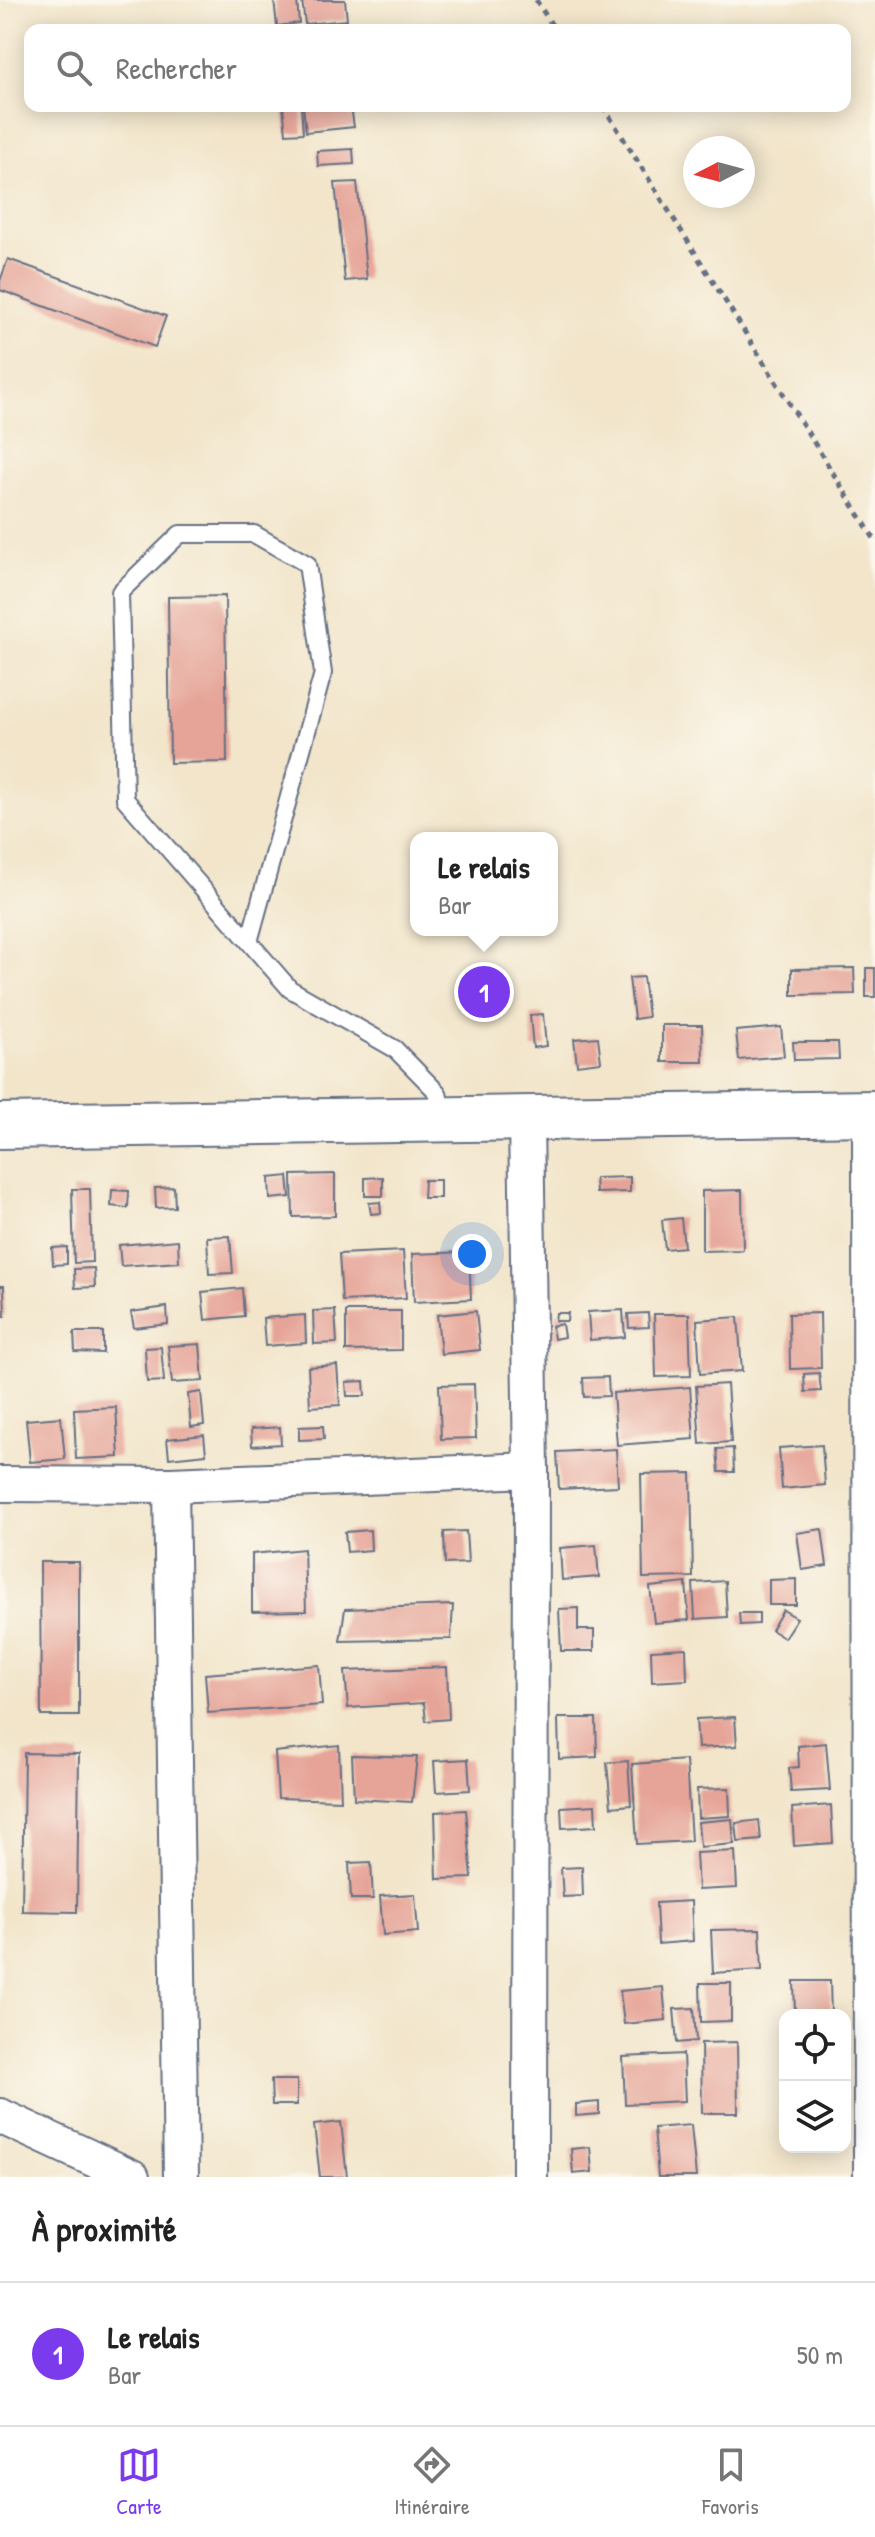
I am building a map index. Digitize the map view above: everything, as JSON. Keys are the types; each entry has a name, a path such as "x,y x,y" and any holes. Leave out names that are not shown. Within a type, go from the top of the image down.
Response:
{"main road":[{"path":"0,1126 872,1113"}],"street":[{"path":"871,2177 872,1113"},
{"path":"526,1118 531,1470 530,2177"},
{"path":"0,1484 171,1485 531,1470"},
{"path":"171,1485 181,2177"},
{"path":"0,2116 132,2177"}],"lane":[{"path":"249,942 323,673 307,564 254,534 180,534 120,592 125,799 249,942 290,989 395,1049 438,1093 444,1121"}],"path":[{"path":"536,0 551,24"},
{"path":"607,112 875,540"}],"building":[{"path":"274,0 297,0 299,23 277,24"},
{"path":"302,0 345,0 347,20 305,24"},
{"path":"284,112 301,112 303,133 286,134"},
{"path":"304,112 352,112 354,127 306,132"},
{"path":"353,149 354,164 318,166 317,151"},
{"path":"357,182 367,279 345,281 335,183"},
{"path":"8,259 166,316 155,347 0,290"},
{"path":"225,596 227,762 170,763 168,597"},
{"path":"854,968 855,994 792,995 792,969"},
{"path":"866,968 875,968 875,997 866,997"},
{"path":"643,977 648,1017 634,1019 629,978"},
{"path":"543,1014 546,1046 533,1048 530,1015"},
{"path":"662,1025 702,1025 703,1062 662,1062"},
{"path":"781,1027 784,1056 739,1060 736,1031"},
{"path":"598,1037 601,1062 577,1065 574,1039"},
{"path":"793,1042 838,1042 839,1059 794,1060"},
{"path":"335,1174 335,1216 293,1217 292,1175"},
{"path":"288,1176 290,1197 270,1199 269,1178"},
{"path":"383,1177 383,1196 365,1196 365,1178"},
{"path":"630,1177 630,1192 596,1193 595,1178"},
{"path":"424,1180 440,1180 440,1198 423,1198"},
{"path":"174,1187 175,1207 156,1208 155,1188"},
{"path":"72,1189 90,1189 92,1262 74,1263"},
{"path":"112,1190 129,1191 128,1208 111,1206"},
{"path":"742,1190 743,1250 702,1251 702,1191"},
{"path":"380,1202 381,1213 371,1214 369,1203"},
{"path":"681,1218 684,1247 665,1249 662,1220"},
{"path":"230,1236 233,1273 209,1274 207,1237"},
{"path":"178,1240 179,1262 121,1266 119,1245"},
{"path":"67,1247 67,1264 53,1265 52,1248"},
{"path":"403,1251 406,1298 342,1301 339,1254"},
{"path":"469,1252 471,1299 414,1302 412,1254"},
{"path":"94,1268 95,1287 75,1288 74,1269"},
{"path":"0,1286 4,1286 5,1316 0,1317"},
{"path":"242,1288 244,1316 205,1320 202,1292"},
{"path":"167,1307 168,1324 134,1328 131,1312"},
{"path":"335,1310 337,1343 314,1344 313,1311"},
{"path":"623,1310 625,1337 590,1340 588,1312"},
{"path":"346,1311 401,1311 401,1350 346,1351"},
{"path":"476,1311 480,1350 441,1354 437,1315"},
{"path":"556,1313 568,1313 567,1321 555,1321"},
{"path":"648,1313 649,1327 629,1328 628,1314"},
{"path":"820,1313 821,1368 790,1369 789,1314"},
{"path":"654,1314 689,1314 691,1376 656,1377"},
{"path":"305,1315 306,1343 265,1346 263,1318"},
{"path":"738,1317 742,1371 700,1374 697,1320"},
{"path":"562,1324 564,1337 554,1339 552,1326"},
{"path":"74,1332 103,1332 103,1353 75,1352"},
{"path":"200,1344 203,1381 172,1383 168,1346"},
{"path":"161,1347 164,1381 147,1382 145,1348"},
{"path":"337,1365 340,1405 310,1407 308,1367"},
{"path":"819,1373 821,1391 805,1392 804,1374"},
{"path":"608,1377 609,1396 584,1397 583,1378"},
{"path":"364,1381 365,1396 347,1396 346,1382"},
{"path":"474,1384 476,1438 441,1439 439,1385"},
{"path":"727,1384 731,1442 700,1444 696,1386"},
{"path":"690,1387 694,1439 617,1445 613,1393"},
{"path":"201,1392 204,1425 191,1427 188,1394"},
{"path":"116,1407 119,1457 76,1459 74,1409"},
{"path":"61,1417 65,1459 30,1462 26,1420"},
{"path":"323,1426 324,1439 299,1440 299,1427"},
{"path":"280,1427 281,1444 252,1446 251,1429"},
{"path":"204,1435 206,1454 169,1458 167,1439"},
{"path":"822,1445 825,1485 782,1489 779,1448"},
{"path":"733,1448 734,1472 719,1472 717,1449"},
{"path":"616,1449 618,1486 559,1489 557,1452"},
{"path":"691,1473 693,1577 643,1578 641,1474"},
{"path":"822,1529 827,1566 802,1570 797,1533"},
{"path":"370,1530 371,1550 347,1552 345,1532"},
{"path":"466,1531 468,1563 445,1564 444,1532"},
{"path":"596,1545 599,1577 562,1580 560,1548"},
{"path":"304,1549 306,1611 252,1612 252,1554"},
{"path":"40,1562 79,1562 79,1716 41,1716"},
{"path":"796,1579 796,1605 769,1605 769,1580"},
{"path":"725,1581 727,1617 695,1619 693,1583"},
{"path":"686,1583 689,1620 654,1623 650,1587"},
{"path":"453,1605 451,1639 340,1641 345,1609"},
{"path":"578,1608 578,1630 594,1630 594,1651 561,1651 559,1609"},
{"path":"783,1610 797,1618 784,1638 771,1630"},
{"path":"739,1613 759,1613 759,1624 740,1625"},
{"path":"686,1648 687,1680 652,1682 651,1650"},
{"path":"319,1665 322,1705 208,1713 205,1674"},
{"path":"447,1667 449,1719 426,1721 424,1703 348,1708 345,1671"},
{"path":"735,1717 737,1746 698,1748 696,1719"},
{"path":"558,1718 596,1718 597,1757 559,1759"},
{"path":"826,1743 830,1790 791,1792 789,1768 799,1767 798,1746"},
{"path":"339,1745 341,1800 278,1798 275,1752"},
{"path":"24,1753 79,1754 77,1912 22,1911"},
{"path":"352,1755 417,1757 412,1802 354,1799"},
{"path":"468,1759 470,1790 436,1792 434,1761"},
{"path":"686,1760 691,1841 637,1844 632,1764"},
{"path":"628,1761 631,1805 611,1807 607,1763"},
{"path":"729,1788 730,1816 698,1818 697,1789"},
{"path":"595,1805 596,1826 562,1828 561,1807"},
{"path":"831,1805 833,1843 794,1846 792,1808"},
{"path":"466,1810 472,1878 437,1879 435,1812"},
{"path":"732,1819 734,1844 700,1847 698,1822"},
{"path":"759,1820 761,1840 738,1842 736,1823"},
{"path":"735,1851 737,1888 698,1890 696,1853"},
{"path":"371,1862 373,1899 351,1899 349,1863"},
{"path":"582,1867 583,1896 563,1897 561,1868"},
{"path":"415,1894 418,1932 383,1935 380,1896"},
{"path":"691,1901 693,1941 658,1944 656,1903"},
{"path":"760,1929 762,1970 713,1973 711,1930"},
{"path":"794,1981 830,1981 831,2009 795,2009"},
{"path":"700,1983 731,1983 731,2021 701,2022"},
{"path":"663,1987 666,2020 624,2024 620,1991"},
{"path":"694,2008 696,2041 677,2043 674,2009"},
{"path":"737,2042 738,2113 702,2113 701,2043"},
{"path":"683,2054 685,2101 625,2104 623,2057"},
{"path":"271,2080 297,2080 297,2105 272,2105"},
{"path":"599,2102 599,2114 576,2116 576,2104"},
{"path":"341,2122 347,2177 320,2177 314,2125"},
{"path":"691,2125 696,2177 658,2177 654,2128"},
{"path":"590,2147 592,2172 573,2174 571,2149"}],"place":[{"name":"Le relais","path":"484,992"}]}
